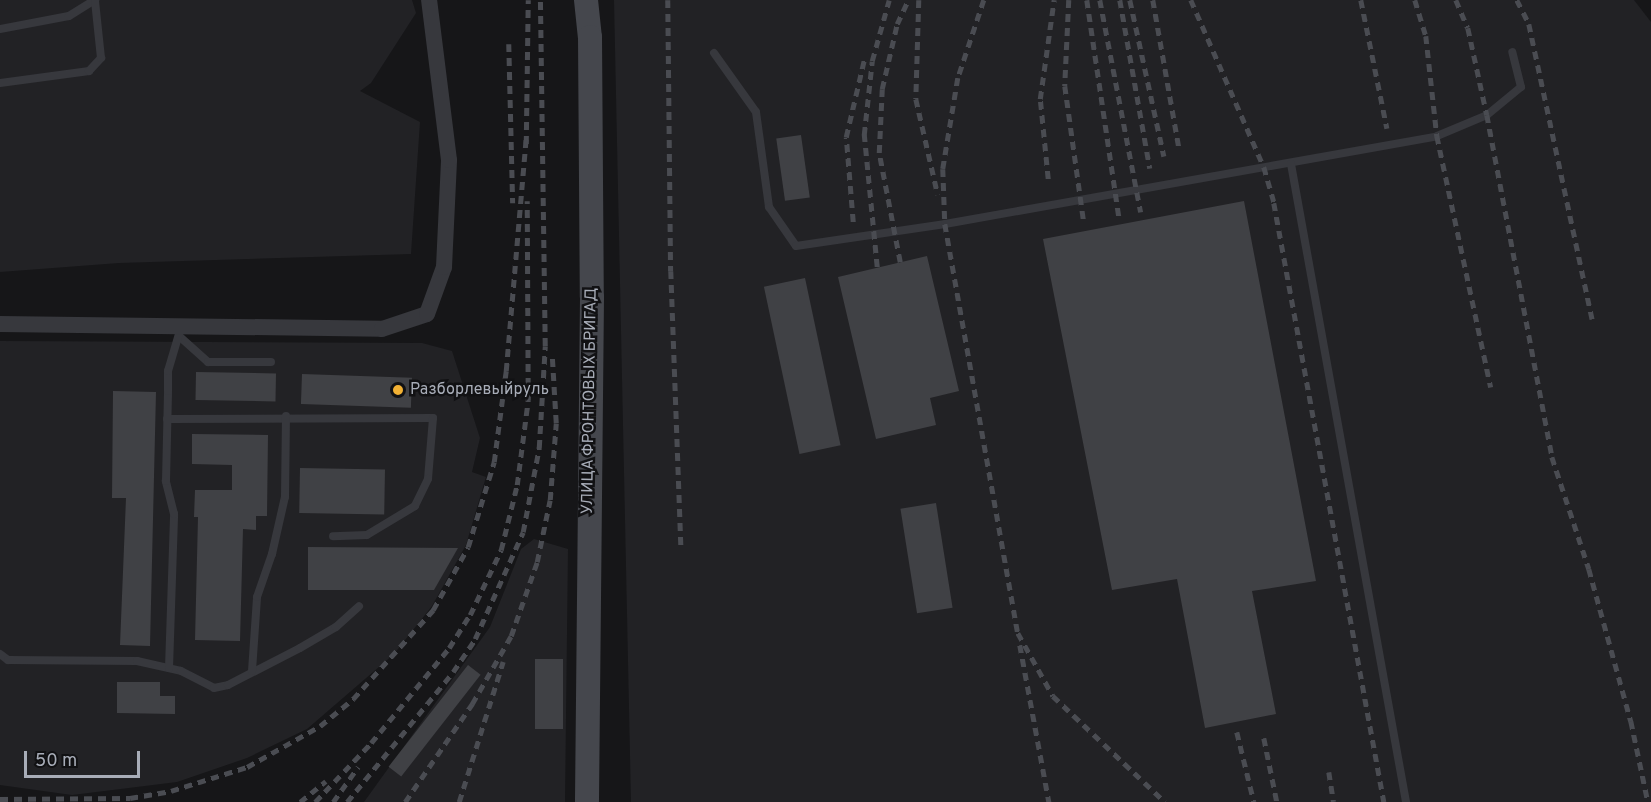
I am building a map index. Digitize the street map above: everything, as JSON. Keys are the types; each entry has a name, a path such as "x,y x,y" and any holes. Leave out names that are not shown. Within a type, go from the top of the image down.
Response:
{"main road":[{"name":"УЛИЦА ФРОНТОВЫХ БРИГАД","path":"586,0 590,37 592,285 587,802"}],"street":[{"path":"0,324 180,332 382,329 427,314 444,267 449,160 429,0"}],"lane":[{"path":"0,29 69,16 95,1 101,58 89,71 0,83"},
{"path":"714,53 756,112 769,207 796,246 945,224 1291,164 1437,136 1487,115 1521,87 1512,52"},
{"path":"1291,164 1406,802"},
{"path":"169,668 174,514 166,481 168,371 180,332 208,362 271,362"},
{"path":"167,419 286,416 433,418 428,479 415,506 367,535 333,536"},
{"path":"252,671 257,597 272,554 285,497 286,416"},
{"path":"0,654 8,660 107,658 169,668 214,688 336,627 359,606"}],"shaded area":[{"path":"0,0 412,0 416,13 371,83 360,91 420,122 411,254 119,263 0,272"},
{"path":"614,0 1634,0 1651,22 1651,802 631,802"},
{"path":"0,341 422,343 452,351 480,438 472,472 486,477 466,545 432,606 394,654 307,729 247,758 177,782 72,795 0,785"},
{"path":"534,539 568,549 565,802 364,802 490,627 521,549"}],"building":[{"path":"801,135 810,197 785,201 776,138"},
{"path":"1244,201 1316,581 1252,591 1276,714 1205,728 1177,579 1112,590 1043,239"},
{"path":"927,256 959,391 930,398 936,425 876,439 838,277"},
{"path":"805,278 841,445 799,454 764,287"},
{"path":"196,372 276,373 275,401 196,400"},
{"path":"302,374 412,378 411,408 301,404"},
{"path":"113,391 156,392 150,646 120,645 126,498 112,498"},
{"path":"192,434 268,435 267,516 256,516 256,530 243,529 240,641 195,640 198,517 194,517 195,490 232,490 232,465 192,464"},
{"path":"300,468 385,469 384,514 299,513"},
{"path":"936,503 953,608 917,613 900,509"},
{"path":"308,547 458,548 434,590 308,590"},
{"path":"535,659 563,659 563,729 535,729"},
{"path":"468,665 481,675 401,777 389,767"},
{"path":"117,682 160,682 160,696 175,696 175,714 117,713"}],"railway":[{"path":"526,144 528,0"},
{"path":"347,802 453,672 475,639 523,532 539,448 545,346 540,0"},
{"path":"668,0 671,271 681,546"},
{"path":"877,267 864,135 872,61 889,0"},
{"path":"900,262 879,153 882,89 897,24 908,0"},
{"path":"919,0 916,99 938,195"},
{"path":"984,0 958,78 943,169 945,224 1018,633 1053,696 1165,802"},
{"path":"1048,179 1040,99 1054,0"},
{"path":"1069,0 1065,86 1084,223"},
{"path":"1087,0 1119,218"},
{"path":"1100,0 1141,212"},
{"path":"1120,0 1150,168"},
{"path":"1130,0 1164,156"},
{"path":"1153,0 1179,147"},
{"path":"1191,0 1264,167 1274,203 1384,802"},
{"path":"1361,0 1387,128"},
{"path":"1415,0 1426,36 1437,136 1491,387"},
{"path":"1456,0 1468,28 1487,115 1552,457 1589,569 1631,721 1648,802"},
{"path":"1517,0 1529,24 1592,319"},
{"path":"509,44 513,203"},
{"path":"853,222 846,137 865,56"},
{"path":"0,799 130,798 171,791 247,767 320,726 353,699 433,610 468,547 494,462 506,371 526,137"},
{"path":"315,802 371,743 449,648 470,615 501,550 517,485 528,400 527,201"},
{"path":"405,802 472,704 511,636 537,562 550,500 556,423 552,356"},
{"path":"1020,645 1049,802"},
{"path":"459,802 503,662"},
{"path":"1237,732 1254,802"},
{"path":"1264,738 1277,802"},
{"path":"333,802 358,767"},
{"path":"1329,772 1334,802"},
{"path":"300,802 326,781"}],"place":[{"name":"Разборлевыйруль","path":"398,390"}]}
